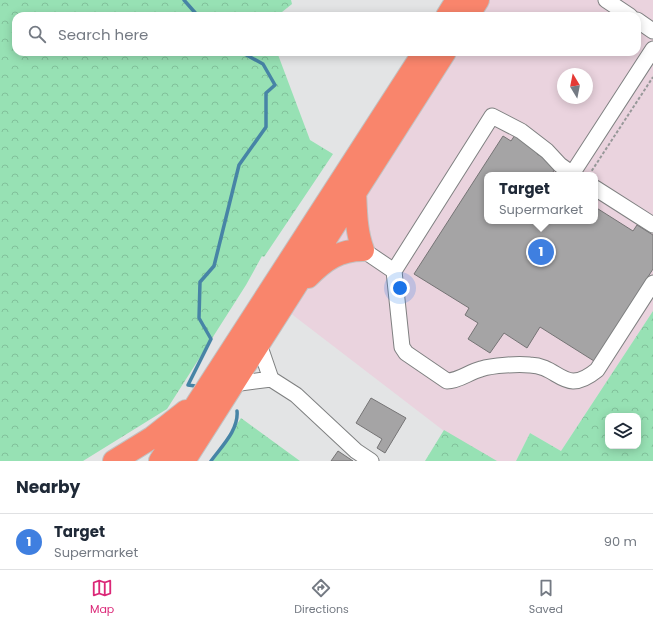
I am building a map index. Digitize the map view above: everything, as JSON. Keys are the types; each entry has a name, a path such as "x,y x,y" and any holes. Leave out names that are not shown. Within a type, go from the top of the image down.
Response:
{"highway":[{"path":"450,12 457,0"},
{"path":"470,12 478,0"},
{"path":"160,461 421,56"},
{"path":"184,461 442,56"},
{"path":"289,296 318,267 338,253 351,250 363,250 358,239 356,224 356,191"},
{"path":"114,461 153,437 184,413 209,386"}],"lane":[{"path":"606,0 624,12"},
{"path":"641,23 653,31"},
{"path":"574,172 653,49"},
{"path":"570,172 560,166 547,151 521,131 492,116 394,271 402,347 406,353 447,381 453,381 485,368 531,365 542,367 564,380 577,381 588,377 597,370 653,283"},
{"path":"598,190 653,224"},
{"path":"363,250 394,271"},
{"path":"259,344 271,379"},
{"path":"233,384 271,379 296,394 356,451 371,461"}],"path":[{"path":"591,172 653,77"}],"shaded area":[{"path":"490,0 653,0 653,311 561,451 530,433 516,461 496,461 444,431 285,309 453,56 641,56 641,12 482,12"}],"green space":[{"path":"0,0 291,0 292,4 282,12 12,12 12,56 278,56 310,140 333,154 264,257 262,256 246,285 167,409 83,461 0,461"},
{"path":"653,311 653,461 516,461 530,433 561,451"},
{"path":"241,418 300,461 213,461"},
{"path":"444,430 497,461 425,461"}],"building":[{"path":"515,135 538,150 537,154 557,166 553,172 484,172 484,224 598,224 598,209 633,231 637,225 653,235 653,269 594,361 540,327 527,348 504,333 490,353 468,339 478,323 465,315 469,308 414,274 503,136 511,141"},
{"path":"371,398 406,418 385,453 377,448 382,439 356,423"},
{"path":"338,451 353,461 331,461"}],"waterway":[{"path":"184,0 194,12"},
{"path":"195,386 188,385 211,339 199,318 200,282 214,266 239,165 266,127 266,93 275,85 263,64 248,56"},
{"path":"211,461 232,431 237,418 237,411"}],"place":[{"name":"Target","path":"541,252"}]}
